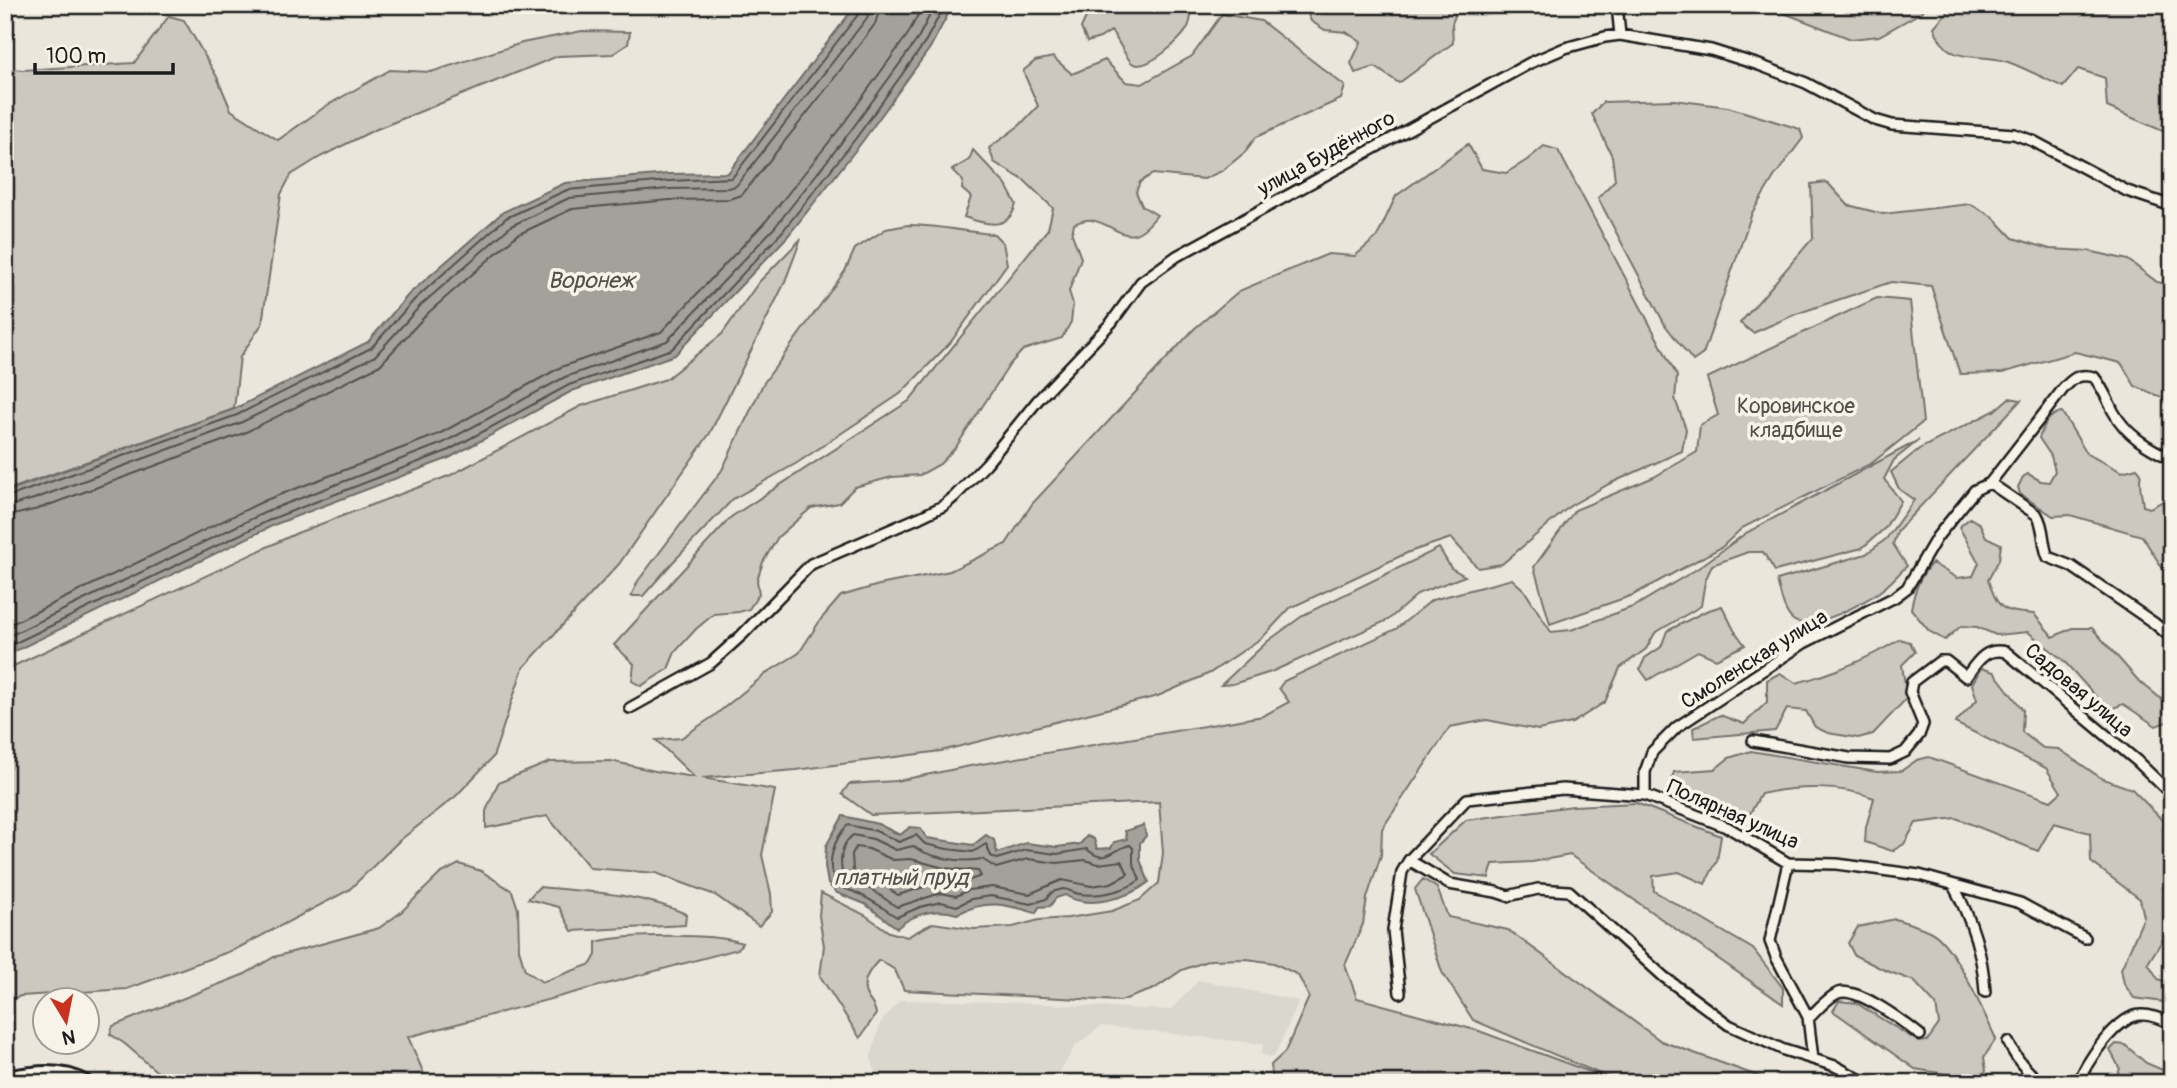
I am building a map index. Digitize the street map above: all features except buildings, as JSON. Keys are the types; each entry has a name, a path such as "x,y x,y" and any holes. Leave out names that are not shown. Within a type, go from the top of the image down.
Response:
{"main road":[{"path":"5,1078 44,1072 78,1078 86,1083"}],"street":[{"path":"1616,5 1620,35"},
{"name":"улица Будённого","path":"630,708 711,663 811,564 943,506 986,464 1038,400 1096,340 1141,282 1168,262 1530,63 1564,48 1620,35 1710,50 1806,83 1875,120 1892,125 2014,134 2033,141 2127,191 2172,206"},
{"name":"Смоленская улица","path":"1645,794 1645,772 1653,752 1676,727 1804,643 1895,597 1907,588 1937,537 1975,491 1990,483 2074,377 2095,377 2115,413 2132,436 2151,450 2172,459"},
{"path":"1990,483 2037,515 2048,557 2071,566 2172,638"},
{"name":"Садовая улица","path":"1754,741 1849,758 1890,759 1905,752 1919,736 1923,723 1910,692 1912,682 1940,660 1966,677 1982,655 1998,650 2006,652 2137,761 2172,795"},
{"name":"Полярная улица","path":"1401,993 1393,930 1402,872 1409,860 1467,799 1563,789 1645,794 1729,828 1788,863 1836,864 1919,875 2021,903 2085,939"},
{"path":"1409,860 1449,884 1508,896 1538,889 1569,891 1664,977 1729,1025 1784,1049 1835,1066 1866,1083"},
{"path":"1788,863 1770,941 1808,1018 1813,1059"},
{"path":"1952,885 1963,903 1976,938 1984,970 1985,992"},
{"path":"1808,1018 1836,994 1845,992 1899,1018 1920,1035"},
{"path":"2079,1083 2081,1073 2113,1030 2136,1015 2144,1014 2172,1024"},
{"path":"2008,1042 2021,1066 2042,1083"}],"shaded area":[{"path":"1199,980 1299,1001 1274,1057 1261,1055 1263,1044 1102,1026 1076,1045 1053,1083 879,1083 871,1058 880,1023 900,1000 1170,1010"}],"green space":[{"path":"1131,5 1190,5 1189,25 1179,39 1163,53 1138,65 1130,61 1111,31 1087,42 1081,28 1086,17"},
{"path":"1304,5 1454,5 1456,13 1452,24 1453,43 1399,83 1375,67 1355,73 1351,63 1361,42 1346,32 1325,30 1311,21"},
{"path":"1744,5 1927,5 1920,13 1879,36 1851,39 1779,11"},
{"path":"1953,5 2172,5 2172,135 2107,107 2105,78 2078,69 2063,87 2008,62 1955,53 1940,40 1934,27"},
{"path":"1222,14 1261,21 1345,86 1341,99 1256,137 1244,153 1222,171 1204,179 1153,174 1140,182 1136,192 1142,206 1157,215 1139,233 1124,234 1091,220 1074,224 1072,234 1081,258 1069,291 1073,304 1071,322 1062,338 1023,350 1010,364 956,447 940,464 920,475 892,477 855,487 839,503 811,508 778,537 763,562 757,580 759,594 749,609 714,614 675,652 668,669 641,686 632,681 634,664 614,645 731,517 909,401 1048,229 1053,208 1025,181 994,162 989,148 1020,125 1038,106 1023,71 1035,61 1053,57 1072,74 1105,60 1126,82 1142,84 1192,56"},
{"path":"169,16 184,20 217,77 231,110 278,140 326,106 390,70 431,72 522,43 582,31 630,32 628,44 613,54 558,56 372,131 291,175 281,194 262,324 240,357 234,409 5,491 5,68 23,70 134,63"},
{"path":"1674,100 1728,107 1800,129 1803,138 1752,213 1703,354 1693,361 1665,325 1598,198 1615,180 1612,156 1592,114 1603,102"},
{"path":"1468,144 1482,169 1506,173 1544,146 1558,150 1677,376 1675,399 1686,429 1682,451 1609,484 1570,506 1502,564 1478,568 1451,538 1409,552 1290,608 1263,637 1210,673 1158,696 941,751 796,770 702,778 775,790 762,855 771,894 772,912 759,926 715,895 656,873 590,868 547,816 486,828 486,811 498,783 550,762 611,761 694,777 656,740 681,738 714,716 768,672 799,653 821,619 841,596 879,585 950,571 1006,544 1032,504 1194,329 1239,291 1328,254 1355,256 1377,237 1396,196"},
{"path":"973,150 1006,185 1016,204 1013,213 1003,222 989,224 964,217 971,197 962,189 963,181 952,170 969,160"},
{"path":"1827,182 1848,205 1883,214 1970,204 1993,217 2013,238 2050,249 2089,251 2128,260 2157,282 2172,285 2172,402 2135,386 2121,363 2075,352 2002,373 1960,374 1931,286 1891,282 1796,314 1753,333 1740,323 1813,238 1811,184"},
{"path":"908,225 994,234 1003,243 1007,264 950,343 900,394 797,463 733,499 643,596 631,596 638,581 722,470 763,384 845,271 855,249 886,229"},
{"path":"801,239 784,284 710,433 619,564 523,668 493,757 456,796 399,841 349,890 236,949 127,989 102,991 102,986 32,986 32,995 5,1001 5,670 297,533 451,475 581,406 666,379 722,334 759,282"},
{"name":"Коровинское кладбище","path":"1877,298 1910,301 1923,422 1872,463 1742,528 1722,547 1633,595 1550,624 1534,567 1575,510 1654,477 1697,452 1700,425 1718,415 1707,378"},
{"path":"2009,398 2021,400 1898,530 1893,544 1907,566 1883,589 1853,608 1813,622 1801,623 1793,620 1784,607 1777,580 1866,554 1886,539 1914,500 1899,489 1891,472 1919,449 1994,411"},
{"path":"2062,412 2087,454 2122,472 2137,468 2141,473 2143,506 2150,508 2165,500 2172,503 2172,583 2142,536 2070,515 2053,516 2020,494 2018,487 2023,477 2028,474 2049,482 2055,471 2051,456 2039,438 2049,418"},
{"path":"1919,440 1894,460 1884,479 1901,501 1885,528 1862,548 1775,571 1763,552 1748,552 1712,565 1705,581 1701,606 1655,633 1646,649 1620,668 1605,702 1572,723 1538,730 1487,720 1450,727 1382,829 1381,855 1367,898 1363,924 1345,965 1357,998 1479,1031 1620,1083 1273,1083 1271,1065 1285,1052 1309,997 1298,975 1274,963 1247,959 1210,960 1182,970 1154,989 1120,1001 904,990 895,970 879,960 865,982 865,993 876,1014 860,1038 820,976 824,946 819,916 821,893 865,915 889,932 907,937 933,923 973,929 1013,927 1039,920 1112,911 1140,900 1159,883 1163,853 1159,802 871,815 842,794 849,784 896,781 1263,716 1289,702 1279,688 1284,681 1396,629 1432,600 1512,579 1524,590 1551,632 1571,630 1635,606 1697,569 1746,533"},
{"path":"1970,518 1980,524 1986,537 2001,544 1999,560 1988,580 1995,598 2003,608 2034,614 2053,637 2072,628 2092,628 2137,679 2172,708 2172,720 2156,726 2123,704 2108,710 2063,660 2028,632 1996,635 1977,627 1961,626 1945,640 1929,631 1911,609 1916,590 1920,579 1932,563 1957,578 1973,576 1979,563 1959,527"},
{"path":"1439,548 1451,568 1465,576 1419,593 1388,620 1271,672 1221,685 1268,641 1305,614"},
{"path":"1722,606 1745,645 1716,659 1698,651 1648,680 1640,669 1645,658 1661,647 1667,631"},
{"path":"1900,639 1910,642 1915,652 1902,665 1907,698 1873,734 1858,738 1828,733 1815,727 1806,711 1787,709 1775,731 1694,738 1693,728 1720,715 1744,724 1767,702 1767,680 1780,673 1796,683 1862,660"},
{"path":"1981,668 1994,672 2023,710 2022,732 2043,748 2059,749 2101,778 2132,789 2172,830 2172,925 2148,963 2158,979 2172,984 2172,1003 2134,998 2124,984 2121,969 2144,917 2140,899 2091,862 2090,833 2054,823 2038,851 1956,818 1916,823 1904,844 1892,851 1865,842 1874,798 1861,794 1818,788 1761,794 1747,819 1668,789 1674,772 1715,769 1729,758 1751,751 1877,772 1901,771 1917,760 1929,757 2051,801 2061,792 2046,768 1955,723 1977,700 1972,684"},
{"path":"1636,803 1721,836 1717,861 1705,884 1679,872 1653,876 1654,891 1753,949 1783,988 1783,1004 1570,855 1532,862 1493,864 1489,878 1455,874 1429,854 1466,820 1573,806"},
{"path":"459,864 481,871 512,891 518,909 519,949 525,970 542,982 591,964 596,955 596,942 610,939 670,936 742,943 738,949 408,1037 428,1083 170,1083 110,1034 113,1026 245,974 274,957 379,928 400,913 440,874"},
{"path":"1423,879 1437,888 1448,917 1508,930 1661,1041 1777,1083 1631,1083 1605,1076 1473,1020 1442,972 1415,889"},
{"path":"539,887 614,894 651,902 686,914 685,925 572,931 559,907 528,899"},
{"path":"1895,919 1927,930 1940,939 1959,964 1977,997 1996,1039 1984,1057 1986,1071 1977,1079 1915,1069 1833,1011 1839,1001 1856,1003 1919,1042 1927,1041 1939,1024 1936,1005 1914,981 1854,955 1848,943 1858,927"},
{"path":"2116,1044 2125,1045 2146,1063 2172,1074 2172,1083 2111,1083 2120,1069 2110,1050"}],"water":[{"name":"Воронеж","path":"856,5 953,5 930,48 862,142 787,237 675,355 572,391 449,458 276,524 5,656 5,492 234,409 368,342 409,294 503,212 565,183 669,174 728,173"},
{"name":"платный пруд","path":"843,816 878,824 900,835 910,827 920,828 927,838 973,845 986,835 994,840 997,853 1026,843 1057,847 1080,844 1087,836 1094,839 1097,849 1111,848 1114,842 1127,839 1125,831 1144,825 1146,836 1140,843 1140,860 1149,882 1131,893 1108,900 1085,902 1065,895 1056,898 1050,906 1039,907 1036,913 996,904 978,906 957,914 941,911 917,916 897,928 865,904 837,893 828,884 826,846"}]}
